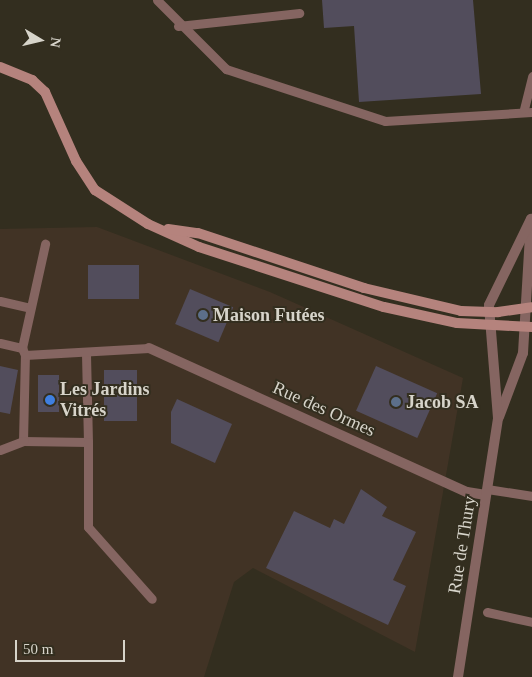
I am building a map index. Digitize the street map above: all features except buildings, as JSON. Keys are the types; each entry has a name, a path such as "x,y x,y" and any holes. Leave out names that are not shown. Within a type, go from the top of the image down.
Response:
{"street":[{"path":"0,67 12,71 45,92 76,161 95,190 119,209 199,247 384,307 488,326 529,327"},
{"path":"0,73 12,71"},
{"name":"Rue de Thury","path":"498,418 518,374 529,327 532,217"},
{"name":"Rue de Thury","path":"458,677 498,418 488,312 497,284 532,217"},
{"path":"157,227 198,233 364,288 461,311 488,312 529,307"},
{"name":"Rue des Ormes","path":"149,348 467,492 487,492"}],"lane":[{"path":"156,0 178,26 226,69 385,121 480,116 528,110 532,76"},
{"path":"178,26 299,13"},
{"path":"22,441 23,351 30,308 45,244"},
{"path":"0,301 30,308"},
{"path":"0,343 23,351 86,354 127,347 149,348"},
{"path":"86,354 88,527 152,599"},
{"path":"0,450 22,441 88,442"},
{"path":"487,492 532,496"},
{"path":"486,612 532,622"}],"shaded area":[{"path":"97,227 270,292 463,378 415,652 253,568 234,582 204,677 0,677 0,229"}],"place":[{"name":"Maison Futées","path":"203,315"},
{"name":"Les Jardins Vitrés","path":"50,400"},
{"name":"Jacob SA","path":"396,402"}]}
